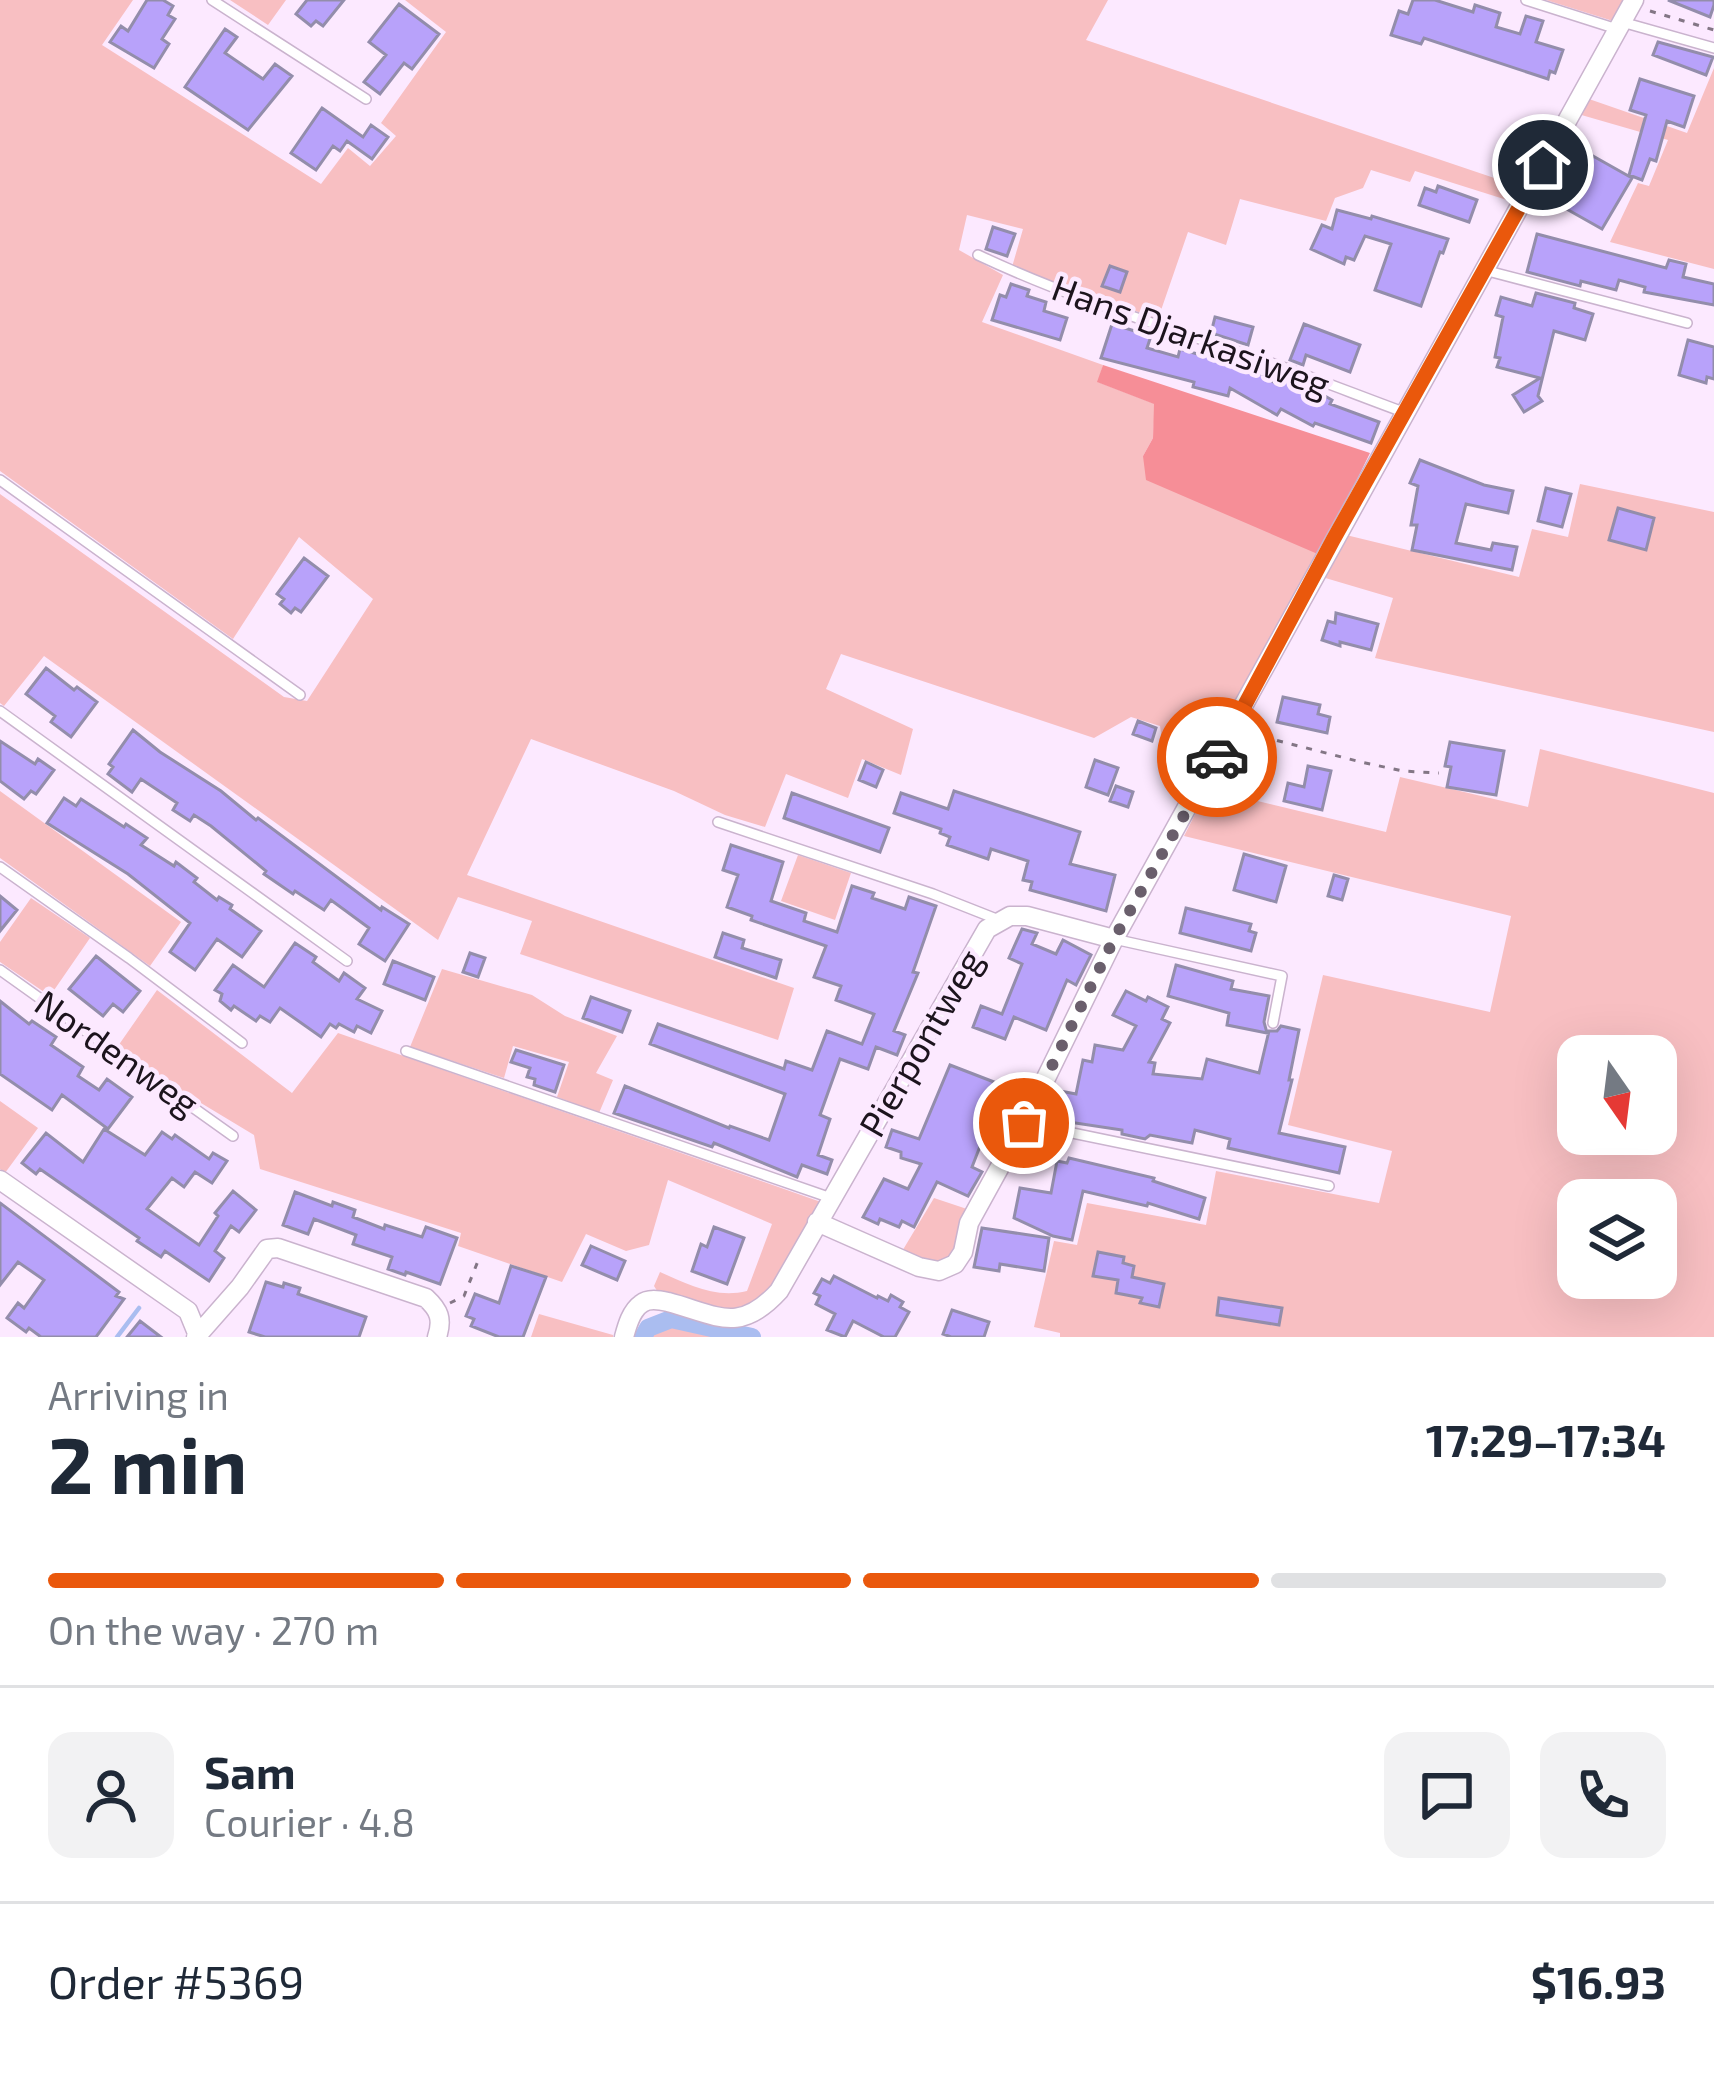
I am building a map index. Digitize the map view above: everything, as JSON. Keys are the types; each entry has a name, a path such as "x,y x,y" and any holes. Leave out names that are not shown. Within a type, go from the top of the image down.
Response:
{"street":[{"path":"818,1222 919,1267 950,1268 963,1252 969,1223 1114,939 1626,14"},
{"name":"Pierpontweg","path":"623,1337 641,1303 655,1299 732,1319 763,1308 779,1291 987,929 1010,916 1028,916 1114,939"},
{"path":"0,1180 188,1311 196,1335 267,1249 278,1248 426,1298 438,1309 437,1337"}],"lane":[{"path":"212,0 365,99"},
{"path":"1526,0 1626,14 1714,48"},
{"name":"Hans Djarkasiweg","path":"978,255 1175,333 1406,413"},
{"path":"1484,270 1687,322"},
{"path":"0,480 300,695"},
{"path":"0,711 347,961"},
{"path":"718,822 999,920"},
{"path":"0,867 242,1043"},
{"path":"1114,939 1282,976 1274,1023"},
{"name":"Nordenweg","path":"0,970 233,1136"},
{"path":"406,1052 831,1198"},
{"path":"1024,1123 1329,1186"}],"path":[{"path":"1626,14 1714,30"},
{"path":"1235,724 1253,736 1339,757 1403,771 1439,773"},
{"path":"438,1309 464,1296 478,1261"}],"shaded area":[{"path":"0,0 133,0 102,45 321,184 348,148 370,166 396,136 381,123 446,32 405,0 1108,0 1086,40 1518,186 1507,200 1415,171 1410,182 1371,170 1363,188 1335,198 1326,221 1240,199 1226,245 1188,232 1158,319 1012,267 1023,229 967,215 959,250 1003,275 982,322 1103,365 1098,382 1155,404 1153,438 1143,456 1320,555 1193,783 1168,780 1160,726 1131,717 1094,738 841,654 826,689 913,729 901,775 862,759 848,798 786,774 765,827 531,739 467,875 794,988 778,1040 520,954 532,921 458,897 438,940 44,656 4,706 0,703 0,494 284,697 307,701 373,599 299,537 233,639 0,471"},
{"path":"230,0 286,0 268,25"},
{"path":"1546,0 1625,0 1613,21"},
{"path":"1714,68 1714,269 1610,242 1638,183 1649,186 1668,140 1578,114 1589,99 1687,133"},
{"path":"1103,365 1370,453 1320,555 1146,480 1143,456 1153,438 1154,404 1097,382"},
{"path":"1580,484 1714,512 1714,732 1375,658 1393,598 1322,577 1346,535 1519,577 1532,529 1568,537"},
{"path":"1540,749 1714,793 1714,1337 1060,1337 1060,1333 1034,1327 1054,1241 1077,1245 1087,1203 1206,1225 1216,1171 1379,1203 1392,1151 1288,1125 1323,975 1490,1012 1511,916 1184,836 1208,789 1386,832 1400,777 1528,807"},
{"path":"0,791 181,922 150,966 0,858"},
{"path":"798,855 851,873 835,920 781,901"},
{"path":"31,898 90,938 50,996 0,962 0,942"},
{"path":"442,969 532,995 565,1016 617,1036 596,1073 613,1080 599,1113 557,1097 569,1062 513,1046 504,1078 410,1047"},
{"path":"157,990 292,1093 338,1033 821,1202 774,1290 737,1312 659,1294 654,1286 660,1272 713,1292 747,1291 772,1224 668,1180 649,1245 626,1251 586,1234 562,1282 458,1246 461,1233 260,1169 254,1135 118,1046"},
{"path":"0,1101 38,1128 5,1173 0,1169"},
{"path":"934,1198 967,1209 952,1259 939,1265 901,1253"},
{"path":"539,1314 613,1335 613,1337 531,1337"},
{"path":"671,1319 752,1337 643,1337 648,1328"}],"building":[{"path":"147,0 173,6 168,15 175,19 162,39 169,44 154,68 110,42 121,26 128,31"},
{"path":"307,0 344,0 323,26 316,21 311,26 296,14"},
{"path":"1413,0 1435,0 1473,12 1475,5 1500,13 1496,27 1520,34 1526,16 1543,21 1536,42 1563,50 1555,73 1550,71 1548,79 1424,38 1421,44 1391,35 1399,11 1408,14"},
{"path":"1668,0 1714,0 1714,5 1710,17"},
{"path":"399,4 439,34 412,69 404,63 380,94 364,82 386,55 369,42"},
{"path":"225,29 237,37 225,53 263,79 275,64 292,76 248,130 185,87"},
{"path":"1658,42 1713,57 1706,75 1653,55"},
{"path":"1640,79 1694,96 1684,127 1667,121 1656,161 1650,159 1642,180 1629,175 1646,115 1630,110"},
{"path":"322,108 363,137 371,125 388,137 372,159 347,141 340,151 333,146 316,170 291,153"},
{"path":"1593,156 1632,178 1602,229 1563,207"},
{"path":"1438,186 1477,200 1469,222 1419,205 1425,188 1436,192"},
{"path":"1337,210 1448,239 1421,306 1375,290 1391,244 1365,236 1354,260 1346,257 1344,264 1311,249 1322,225 1332,229"},
{"path":"993,227 1015,234 1007,256 986,249"},
{"path":"1537,234 1666,268 1669,260 1686,264 1683,277 1714,284 1714,305 1644,292 1645,287 1619,280 1616,290 1527,272"},
{"path":"1110,266 1127,272 1120,292 1102,286"},
{"path":"1011,284 1046,302 1044,311 1067,318 1060,340 992,320 1000,295 1006,297"},
{"path":"1536,293 1575,303 1574,308 1593,314 1585,340 1554,331 1538,396 1542,401 1524,412 1513,395 1540,378 1497,367 1503,317 1496,315 1501,297 1532,306"},
{"path":"1215,317 1253,327 1248,345 1211,333"},
{"path":"1112,324 1151,336 1147,348 1178,357 1180,349 1204,356 1206,350 1243,363 1277,384 1284,377 1304,384 1332,400 1330,404 1379,422 1371,443 1313,426 1281,409 1277,415 1230,388 1228,396 1193,387 1194,382 1101,358"},
{"path":"1304,324 1360,345 1350,372 1306,355 1303,365 1290,360"},
{"path":"1688,340 1714,347 1714,379 1707,377 1706,383 1679,375"},
{"path":"1420,460 1513,491 1508,513 1466,504 1456,543 1491,550 1493,543 1517,547 1512,570 1412,550 1418,486 1410,483"},
{"path":"1546,488 1571,494 1562,527 1538,521"},
{"path":"1618,508 1654,518 1646,550 1609,540"},
{"path":"304,558 328,576 301,612 295,608 291,613 277,594"},
{"path":"1336,613 1378,624 1371,650 1322,640 1328,621 1335,623"},
{"path":"46,668 97,702 71,737 51,722 55,716 26,694"},
{"path":"1283,697 1320,705 1318,714 1330,717 1327,733 1277,722"},
{"path":"1138,721 1156,728 1152,741 1133,734"},
{"path":"133,730 381,910 409,924 385,961 359,944 369,928 331,900 324,910 293,894 211,826 173,810 177,803 141,779 132,792 108,774 113,767 109,764"},
{"path":"0,741 35,764 38,759 54,770 36,794 31,791 24,799 0,781"},
{"path":"1450,742 1504,751 1496,795 1447,787"},
{"path":"1095,760 1118,768 1108,795 1086,787"},
{"path":"866,762 883,770 876,787 859,780"},
{"path":"1308,766 1331,771 1322,810 1284,801 1288,783 1304,787"},
{"path":"1116,786 1133,792 1128,807 1110,801"},
{"path":"954,791 1080,832 1070,864 1115,875 1106,911 1030,890 1032,882 1023,880 1028,861 991,849 988,859 947,845 950,837 940,833 941,829 894,813 901,793 948,809"},
{"path":"792,793 889,828 880,852 784,818"},
{"path":"64,798 76,806 81,799 126,824 147,838 141,845 174,866 176,862 217,900 232,905 230,909 261,931 242,957 217,939 195,970 170,952 190,923 128,874 47,823"},
{"path":"731,845 783,862 771,901 806,913 804,921 837,932 852,886 905,909 909,897 936,906 913,972 918,973 894,1031 905,1035 897,1055 876,1047 868,1069 840,1059 820,1115 830,1119 818,1155 832,1160 827,1174 802,1165 797,1177 714,1143 712,1147 614,1113 625,1086 769,1140 785,1094 650,1044 658,1024 784,1069 786,1061 812,1070 827,1031 862,1044 874,1014 836,1000 841,986 814,977 826,946 727,907 738,875 723,870"},
{"path":"1244,854 1286,866 1276,902 1234,890"},
{"path":"1334,875 1348,879 1342,900 1328,896"},
{"path":"0,896 17,910 0,931"},
{"path":"1186,908 1251,924 1249,931 1256,933 1251,951 1180,933"},
{"path":"1022,929 1037,933 1032,944 1056,954 1063,940 1091,955 1076,985 1067,980 1046,1030 1014,1017 1005,1039 973,1027 981,1006 1002,1014 1022,964 1009,958"},
{"path":"723,933 744,940 742,948 781,960 776,978 715,957"},
{"path":"295,943 339,981 344,973 365,988 357,999 382,1011 371,1033 357,1026 354,1032 330,1024 321,1037 280,1008 270,1022 260,1016 256,1021 220,1001 222,994 215,990 233,965 264,987"},
{"path":"470,953 485,958 478,977 463,972"},
{"path":"96,956 140,991 123,1012 113,1004 103,1016 69,989"},
{"path":"393,961 434,977 425,1000 384,984"},
{"path":"1176,965 1233,981 1231,989 1269,996 1267,1033 1227,1025 1229,1013 1168,996"},
{"path":"1126,991 1168,1007 1162,1019 1170,1023 1149,1062 1155,1063 1153,1074 1202,1079 1207,1059 1259,1073 1269,1031 1281,1026 1299,1030 1279,1133 1345,1147 1339,1173 1228,1148 1230,1139 1195,1130 1192,1143 1150,1135 1145,1139 1122,1134 1122,1130 1049,1119 1055,1090 1076,1094 1083,1060 1092,1062 1095,1045 1123,1050 1136,1026 1113,1015"},
{"path":"591,997 630,1011 622,1032 583,1018"},
{"path":"0,1001 29,1024 32,1021 56,1037 51,1045 83,1067 78,1076 99,1090 107,1079 132,1097 108,1129 62,1095 52,1110 0,1074"},
{"path":"516,1050 564,1065 555,1092 534,1085 535,1079 527,1077 530,1068 511,1062"},
{"path":"950,1065 994,1082 991,1091 997,1093 991,1118 972,1167 982,1172 968,1196 937,1182 914,1227 880,1219 878,1224 863,1217 884,1179 908,1189 921,1164 886,1147 892,1130 919,1139"},
{"path":"104,1129 145,1155 162,1132 172,1139 175,1135 209,1159 213,1153 227,1161 212,1183 195,1172 184,1187 172,1178 147,1209 199,1245 233,1191 256,1210 239,1232 231,1226 215,1251 224,1258 209,1281 165,1251 161,1257 40,1169 36,1174 22,1163 46,1133 83,1162"},
{"path":"1069,1158 1154,1178 1205,1198 1199,1219 1083,1191 1072,1240 1014,1218 1020,1188 1051,1193 1057,1161 1067,1163"},
{"path":"295,1192 355,1210 353,1217 384,1229 385,1225 422,1237 426,1227 457,1238 440,1284 388,1269 392,1257 353,1244 356,1235 314,1219 308,1234 283,1225"},
{"path":"0,1203 119,1292 116,1296 124,1299 96,1337 41,1337 7,1318 18,1303 24,1308 44,1280 18,1262 0,1285"},
{"path":"714,1227 744,1238 727,1284 692,1271 701,1244 707,1247"},
{"path":"982,1228 1049,1238 1044,1271 1000,1264 999,1271 974,1267"},
{"path":"591,1246 625,1261 617,1280 582,1265"},
{"path":"1098,1252 1124,1257 1123,1263 1134,1266 1132,1277 1164,1284 1159,1307 1116,1293 1118,1280 1093,1276"},
{"path":"511,1266 546,1277 523,1337 499,1337 471,1326 474,1319 466,1316 475,1294 499,1303"},
{"path":"834,1276 877,1298 888,1301 891,1295 903,1302 900,1307 909,1312 895,1337 884,1337 853,1321 845,1337 827,1330 835,1314 816,1304 820,1296 814,1293 822,1279 830,1283"},
{"path":"266,1282 300,1288 298,1294 366,1317 359,1337 265,1337 249,1332"},
{"path":"1219,1298 1282,1308 1279,1325 1217,1315"},
{"path":"952,1310 989,1322 984,1337 943,1334"},
{"path":"140,1321 161,1337 127,1337"}],"waterway":[{"path":"117,1337 139,1308"},
{"path":"643,1337 648,1328 671,1319 752,1337"}],"way so far":[{"path":"1024,1123 1114,939 1217,757"}],"route":[{"path":"1217,757 1543,165"}]}
